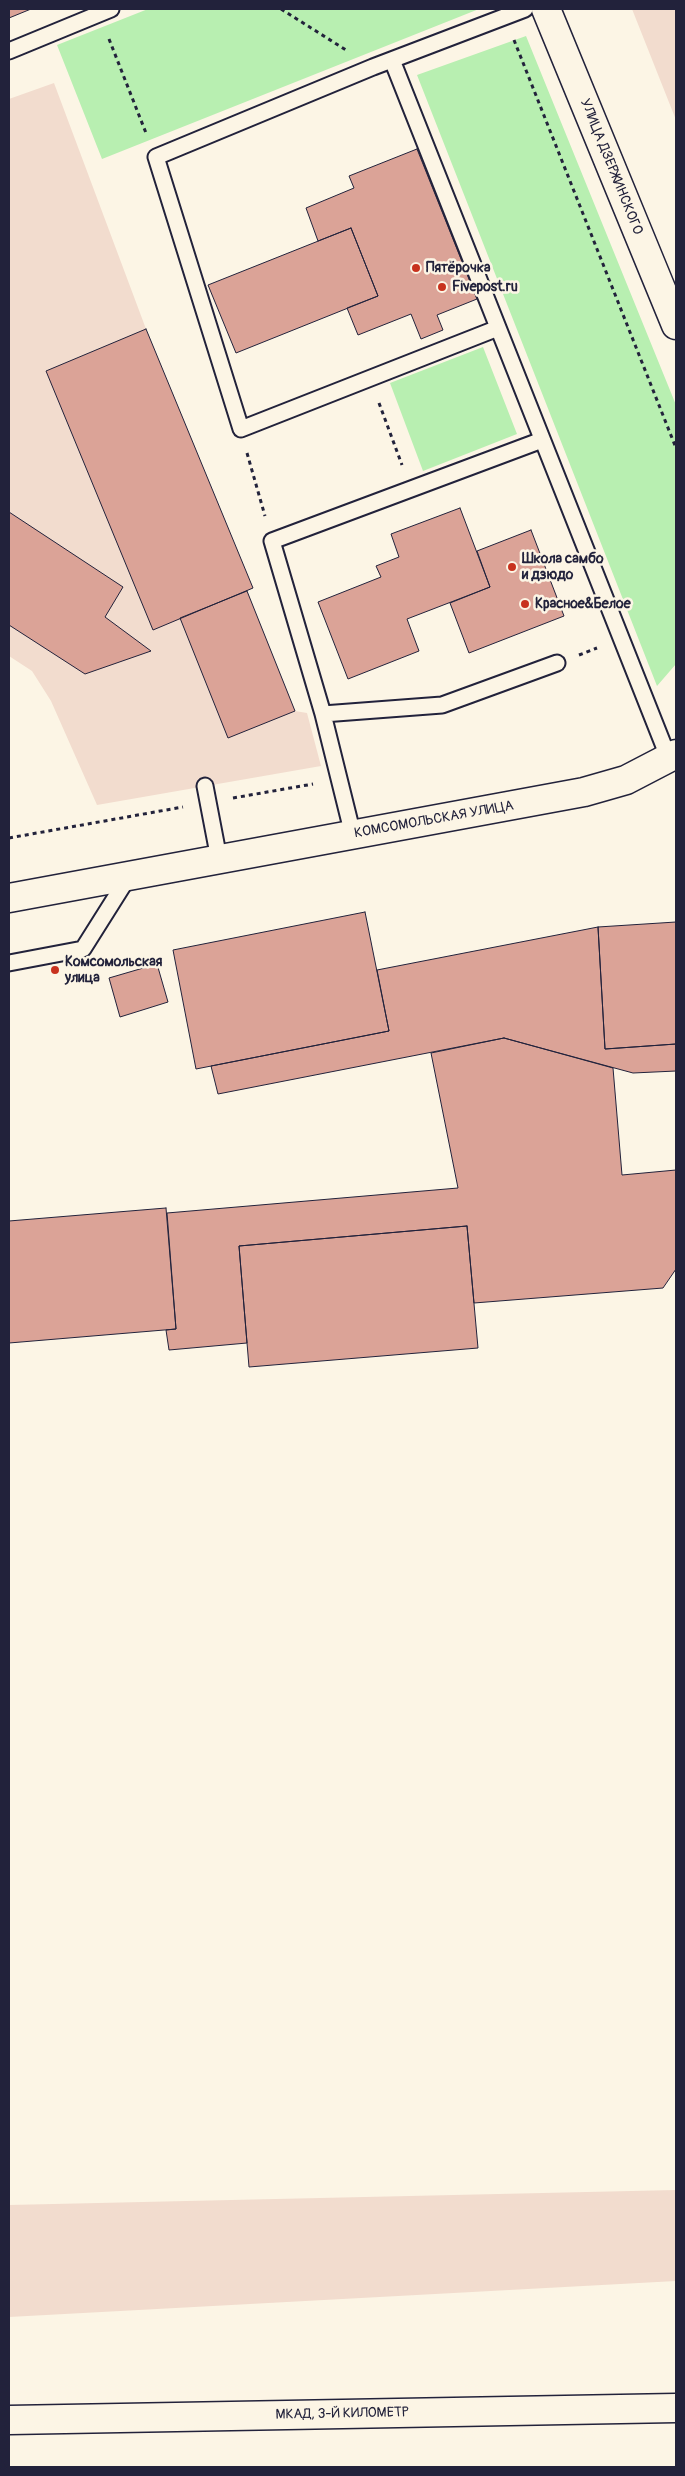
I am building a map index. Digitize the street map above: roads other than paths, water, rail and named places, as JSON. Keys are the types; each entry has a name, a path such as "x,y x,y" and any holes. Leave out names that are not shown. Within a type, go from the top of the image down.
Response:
{"main road":[{"name":"УЛИЦА ДЗЕРЖИНСКОГО","path":"546,9 676,326"},
{"name":"КОМСОМОЛЬСКАЯ УЛИЦА","path":"9,898 584,792 626,780 673,756"},
{"name":"МКАД, 3-Й КИЛОМЕТР","path":"9,2420 676,2408"}],"lane":[{"path":"498,328 241,429 156,156 373,67 525,9"},
{"path":"9,51 105,11"},
{"path":"392,60 621,639 673,756"},
{"path":"352,835 323,714 272,541 542,440"},
{"path":"323,714 442,705 557,663"},
{"path":"205,786 219,859"},
{"path":"9,962 83,949 129,876"}],"place":[{"name":"Пятёрочка","path":"416,268"},
{"name":"Fivepost.ru","path":"442,287"},
{"name":"Школа самбо и дзюдо","path":"512,567"},
{"name":"Красное&Белое","path":"525,604"},
{"name":"Комсомольская улица","path":"55,970"}]}
